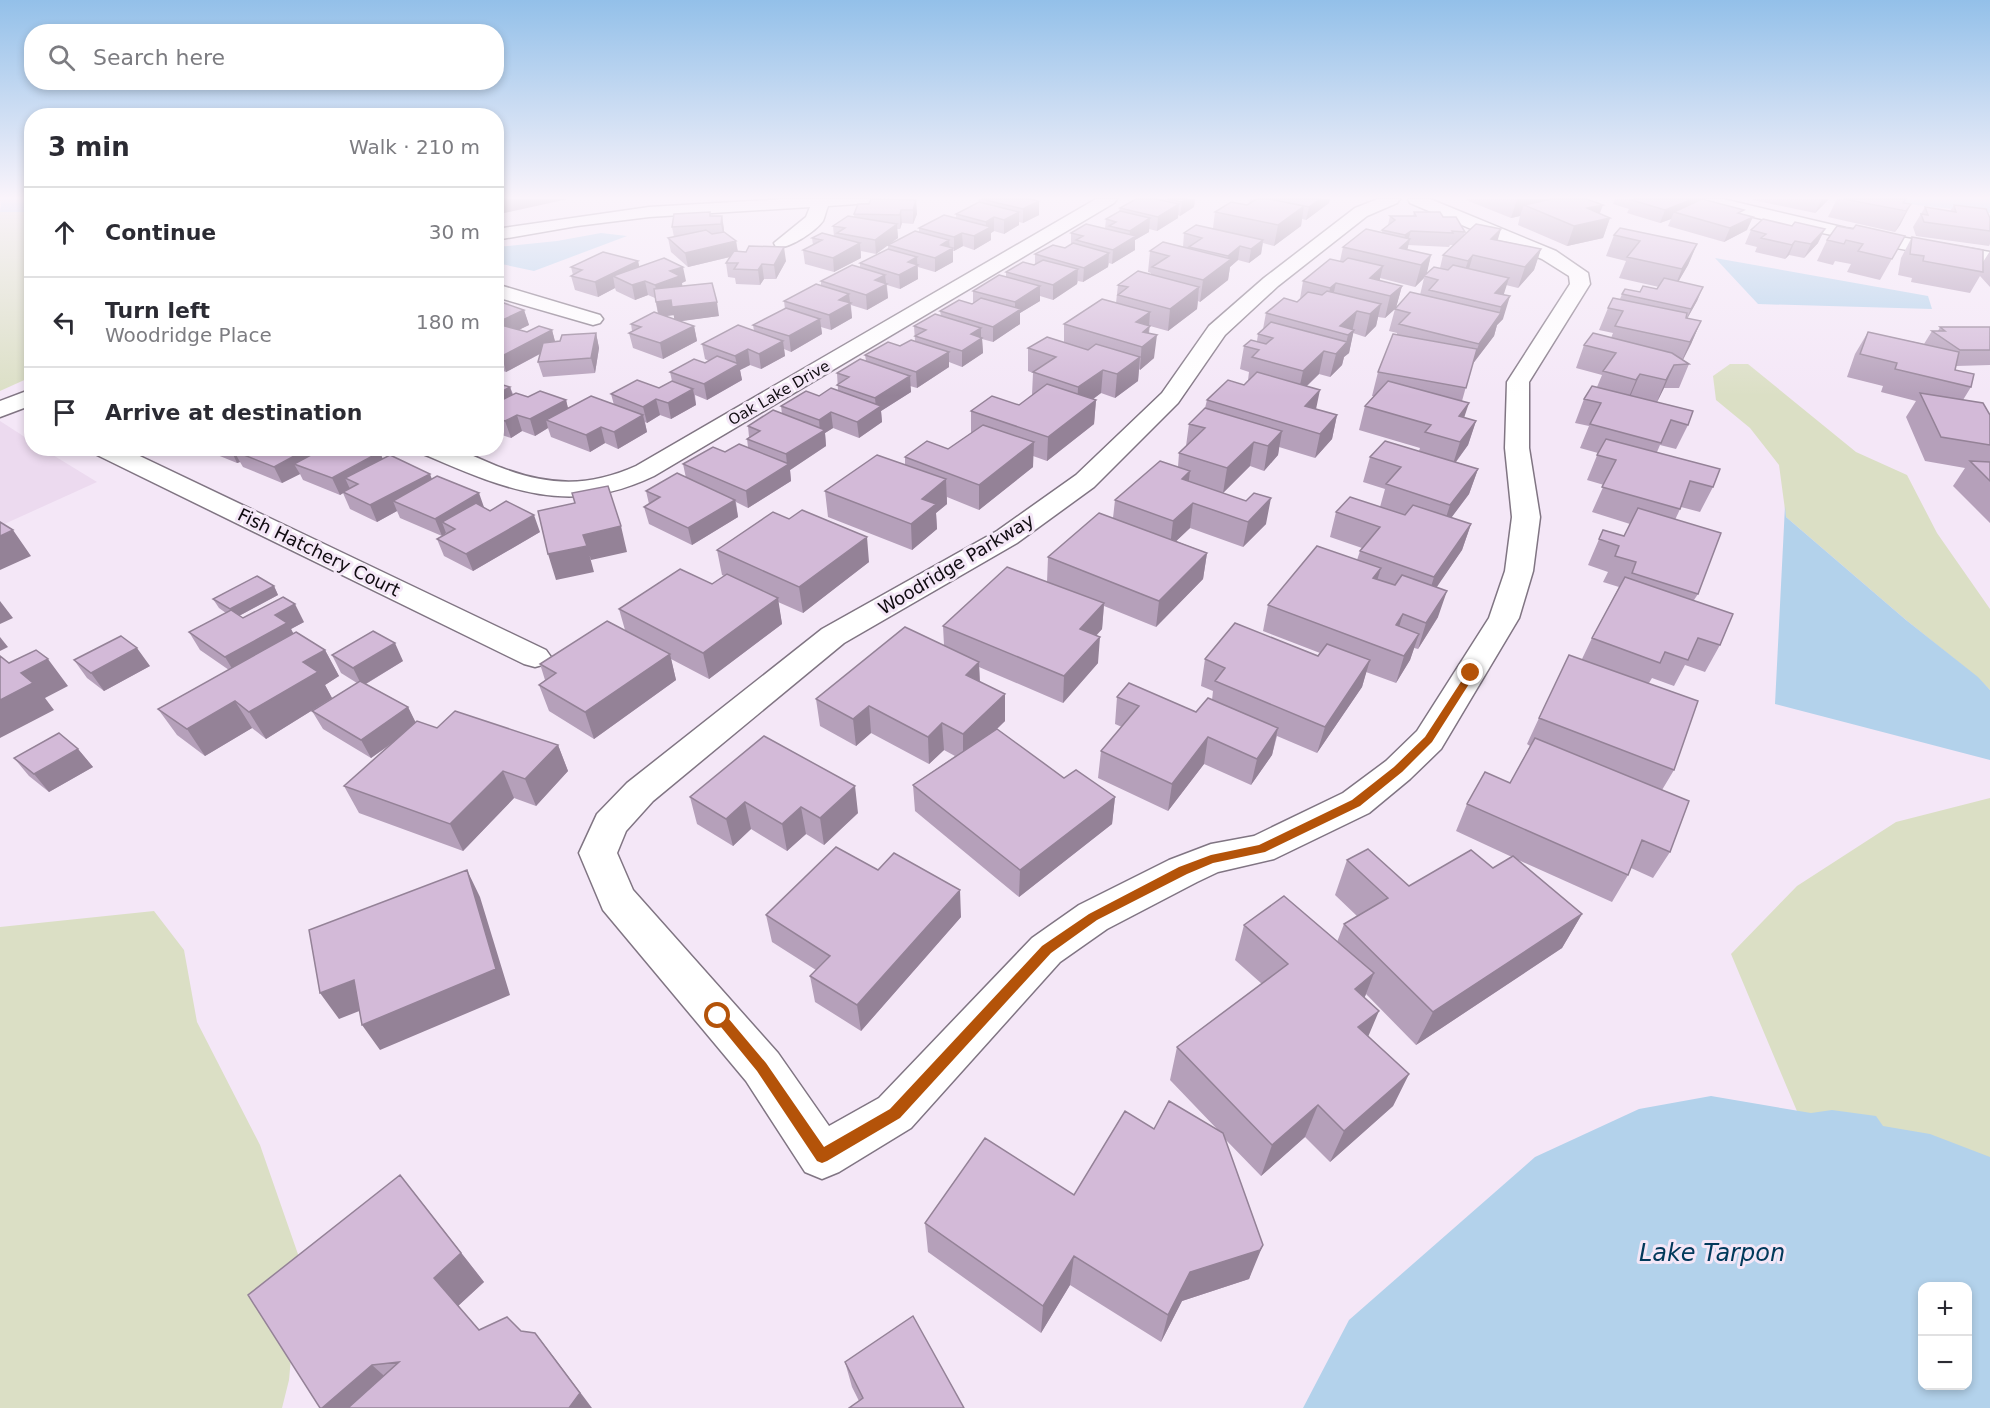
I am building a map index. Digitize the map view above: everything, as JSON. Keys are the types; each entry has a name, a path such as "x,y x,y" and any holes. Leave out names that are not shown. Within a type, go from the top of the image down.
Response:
{"street":[{"name":"Oak Lake Drive","path":"450,456 524,485 549,490 580,491 612,485 645,471 996,265"},
{"name":"Woodridge Parkway","path":"1293,265 1217,331 1170,398 1085,481 1007,537 833,636 640,792 610,824 598,853 617,898 762,1067 822,1156 895,1113 1046,950 1093,917 1183,871 1211,859 1261,849 1356,803 1398,770 1429,740 1504,618 1519,571 1526,517 1517,448 1518,382 1580,284 1578,273 1565,265"},
{"path":"504,292 593,319"},
{"path":"5,408 24,400"},
{"path":"5,408 24,414"},
{"name":"Fish Hatchery Court","path":"119,456 535,657"}],"shaded area":[{"path":"0,421 24,436 24,456 54,456 97,482 0,526"}],"green space":[{"path":"0,265 24,265 24,380 0,391"},
{"path":"1730,364 1748,364 1856,452 1907,475 1937,533 1990,609 1990,690 1786,517 1779,465 1750,428 1716,400 1713,376"},
{"path":"1990,798 1990,1187 1799,1116 1731,954 1797,886 1896,822"},
{"path":"154,911 184,950 197,1022 260,1145 300,1260 289,1380 282,1408 0,1408 0,927"}],"water":[{"path":"505,265 551,265 534,271"},
{"path":"1721,265 1753,265 1928,296 1932,309 1758,304"},
{"path":"1785,506 1786,517 1906,620 1978,677 1990,690 1990,760 1775,704"},
{"name":"Lake Tarpon","path":"1711,1096 1811,1113 1832,1110 1876,1116 1883,1126 1930,1134 1990,1157 1990,1408 1303,1408 1349,1320 1535,1157 1639,1109"}],"building":[{"path":"576,265 630,265 595,282 571,276 582,270 571,267"},
{"path":"645,265 678,265 683,267 670,271 680,276 655,285 645,281 632,285 613,276"},
{"path":"737,265 762,265 758,270 734,269"},
{"path":"852,265 885,275 875,280 887,284 866,295 821,281"},
{"path":"866,265 918,265 899,275"},
{"path":"1018,265 1061,265 1078,269 1053,285 1006,272"},
{"path":"1072,265 1089,265 1084,268"},
{"path":"1156,265 1223,265 1203,280 1152,267"},
{"path":"1323,265 1377,265 1383,266 1370,278 1402,286 1390,296 1336,283 1330,288 1303,281"},
{"path":"1453,265 1509,278 1495,293 1510,296 1501,307 1429,290 1438,280 1424,276 1434,267 1448,270"},
{"path":"1662,265 1685,265 1682,269"},
{"path":"1943,265 1983,265 1983,272"},
{"path":"1138,271 1199,287 1170,309 1118,295 1128,287 1118,285"},
{"path":"999,275 1040,286 1015,302 973,291"},
{"path":"1664,278 1703,287 1691,309 1622,294 1625,289 1640,292 1643,286 1657,289"},
{"path":"712,283 717,302 672,307 671,300 656,302 654,289"},
{"path":"816,284 849,294 839,300 851,303 829,315 784,301"},
{"path":"1327,291 1381,304 1370,314 1357,311 1340,326 1354,330 1348,335 1266,313 1284,298 1297,302 1308,292 1322,295"},
{"path":"1410,292 1501,313 1479,344 1399,324 1410,313 1395,309"},
{"path":"981,298 1021,309 993,327 940,311 959,300 972,304"},
{"path":"1613,298 1687,313 1686,318 1701,321 1690,342 1615,326 1623,311 1608,308"},
{"path":"1102,299 1150,312 1136,322 1150,326 1143,332 1157,335 1142,347 1064,324"},
{"path":"504,303 524,310 504,319"},
{"path":"786,308 820,319 789,336 753,325"},
{"path":"654,312 694,326 660,343 629,333 641,327 631,324"},
{"path":"935,314 981,328 971,334 982,338 962,351 915,336 926,330 914,326"},
{"path":"1271,322 1347,342 1336,354 1324,351 1303,371 1252,357 1259,350 1244,346 1251,340 1266,344 1273,338 1258,334"},
{"path":"738,325 783,341 759,354 748,349 735,356 702,344"},
{"path":"504,326 527,332 539,326 552,330 504,355"},
{"path":"1940,327 1990,327 1990,350 1960,350 1932,331 1945,331"},
{"path":"1868,332 1959,352 1955,370 1974,374 1971,387 1895,369 1897,363 1860,354"},
{"path":"596,333 591,358 538,362 543,343 560,341 562,335"},
{"path":"1593,333 1672,353 1689,364 1674,365 1666,380 1640,374 1636,380 1603,371 1616,353 1584,345"},
{"path":"1393,334 1477,349 1466,388 1378,372"},
{"path":"1047,337 1088,350 1096,344 1140,357 1117,374 1103,370 1078,387 1033,372 1056,357 1028,348"},
{"path":"911,340 949,352 916,372 865,355 888,342 900,346"},
{"path":"717,356 739,364 704,384 670,372 694,359 705,363"},
{"path":"860,359 910,376 875,398 837,385 849,377 837,373"},
{"path":"1257,372 1320,390 1305,406 1337,415 1320,434 1207,400 1228,380 1244,385"},
{"path":"637,380 659,388 672,381 693,389 668,403 656,399 643,407 611,394"},
{"path":"1388,381 1469,403 1459,416 1476,421 1460,442 1425,432 1431,425 1365,406"},
{"path":"1047,384 1096,400 1048,437 971,411 992,396 1019,405"},
{"path":"1592,386 1693,411 1688,425 1671,420 1661,443 1590,424 1601,403 1584,399"},
{"path":"831,388 881,406 857,422 831,412 819,420 781,406 806,391 819,396"},
{"path":"540,391 566,400 530,419 517,415 504,421 504,399 516,393 528,397"},
{"path":"1920,393 1983,403 1990,415 1990,445 1941,437"},
{"path":"591,396 643,415 614,432 601,427 586,435 546,420"},
{"path":"1205,408 1282,431 1268,446 1254,442 1227,468 1179,453 1205,428 1189,424"},
{"path":"773,410 825,430 786,454 747,439 760,431 748,426"},
{"path":"983,425 1034,442 979,485 905,457 927,441 948,449"},
{"path":"1606,439 1720,469 1713,487 1690,481 1680,509 1602,487 1616,460 1597,455"},
{"path":"1385,441 1478,469 1450,505 1386,484 1401,467 1370,457"},
{"path":"739,444 789,464 746,491 683,464 713,447 725,452"},
{"path":"877,455 946,479 922,499 936,504 911,524 825,491"},
{"path":"246,456 294,456 274,467"},
{"path":"309,456 373,456 332,478 294,464"},
{"path":"388,456 430,474 370,505 343,492 358,484 345,478"},
{"path":"1160,461 1190,471 1182,479 1246,501 1254,493 1271,498 1248,522 1193,503 1173,521 1115,500"},
{"path":"1970,461 1990,462 1990,481"},
{"path":"677,473 735,500 688,528 644,507 660,497 646,491"},
{"path":"437,476 479,493 435,519 393,501"},
{"path":"608,486 621,526 583,535 587,546 548,554 538,511 575,503 572,493"},
{"path":"1350,497 1405,515 1413,505 1471,524 1434,577 1360,551 1380,527 1336,512"},
{"path":"506,501 534,515 466,554 437,539 455,529 442,522 476,503 490,511"},
{"path":"1638,508 1721,533 1698,594 1632,573 1636,562 1615,556 1619,546 1599,539 1603,530 1624,536"},
{"path":"802,510 867,537 799,587 717,550 773,512 789,519"},
{"path":"1099,513 1207,553 1159,601 1048,557"},
{"path":"0,522 13,530 0,536"},
{"path":"1317,546 1381,568 1373,578 1395,585 1402,575 1447,591 1426,623 1403,614 1396,625 1419,634 1404,656 1268,605"},
{"path":"1007,567 1104,603 1080,629 1100,637 1064,676 943,626"},
{"path":"680,569 712,584 727,574 778,598 703,653 619,609"},
{"path":"257,576 274,586 230,609 213,599"},
{"path":"1625,577 1733,614 1720,645 1698,638 1688,660 1665,652 1660,663 1592,638"},
{"path":"283,597 295,604 275,615 287,623 225,657 189,632 231,610 243,618"},
{"path":"607,621 670,654 585,712 539,685 556,673 540,664"},
{"path":"1235,623 1318,656 1327,644 1370,660 1325,727 1215,681 1225,668 1205,659"},
{"path":"905,627 979,662 966,675 1005,694 963,734 942,723 928,737 869,706 853,719 816,699"},
{"path":"373,631 395,643 353,668 332,655"},
{"path":"296,632 325,650 303,662 318,672 249,712 235,701 187,729 158,709"},
{"path":"121,636 137,648 91,673 74,660"},
{"path":"36,650 48,659 21,673 33,683 0,700 0,656 9,663"},
{"path":"1569,655 1698,701 1674,770 1539,718"},
{"path":"360,681 408,707 361,740 312,711"},
{"path":"1129,683 1196,712 1208,698 1278,728 1257,759 1208,737 1172,784 1101,751 1139,706 1117,697"},
{"path":"455,711 558,745 525,779 503,771 450,824 344,786 417,721 437,728"},
{"path":"997,729 1064,778 1076,770 1115,797 1020,870 913,785"},
{"path":"59,733 78,749 34,774 14,758"},
{"path":"764,736 855,786 820,818 801,807 782,824 745,802 726,819 690,797"},
{"path":"1535,738 1689,801 1670,852 1642,840 1628,875 1467,804 1485,772 1510,783"},
{"path":"836,847 878,870 894,853 960,890 857,1005 810,976 830,956 766,915"},
{"path":"1368,849 1409,886 1471,850 1493,868 1513,856 1582,914 1433,1012 1344,924 1388,898 1347,860"},
{"path":"467,870 496,969 362,1025 354,980 320,993 309,930"},
{"path":"1284,896 1374,973 1355,989 1379,1011 1358,1027 1409,1074 1344,1131 1318,1105 1272,1145 1177,1047 1288,964 1244,925"},
{"path":"1169,1101 1223,1133 1263,1245 1260,1250 1190,1272 1168,1315 1074,1256 1043,1306 925,1223 985,1138 1074,1195 1125,1111 1154,1129"},
{"path":"400,1175 461,1253 434,1278 479,1330 507,1317 521,1331 535,1333 580,1393 569,1408 348,1408 399,1362 372,1365 320,1408 248,1295"},
{"path":"913,1316 964,1408 849,1408 863,1398 845,1362"}],"route":[{"path":"718,1016 762,1067 822,1156 895,1113 1046,950 1093,917 1183,871 1211,859 1261,849 1356,803 1398,770 1429,740 1471,673"}]}
